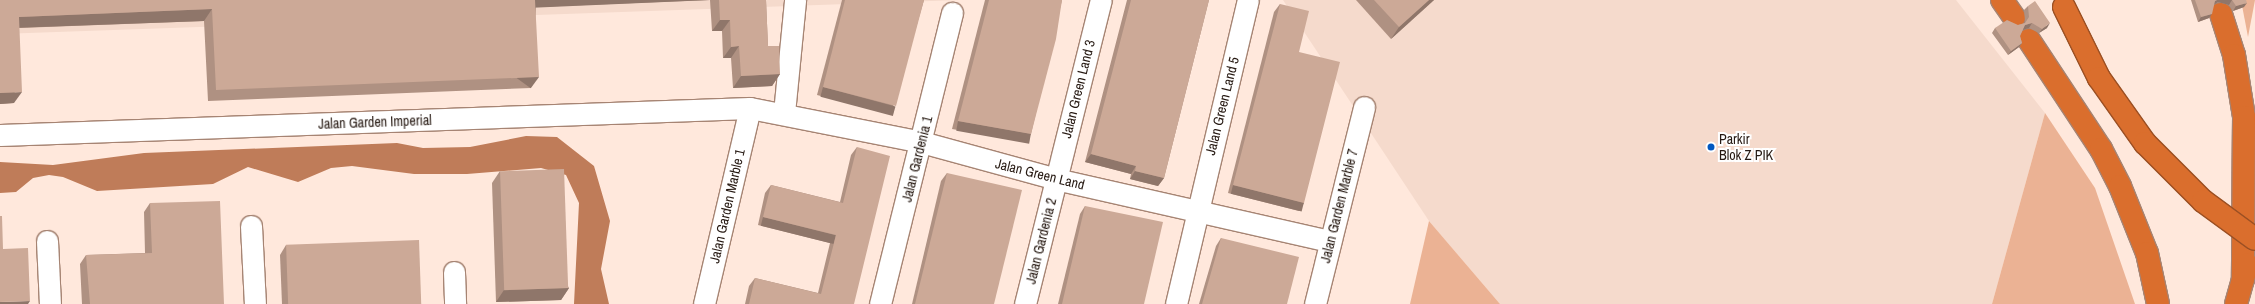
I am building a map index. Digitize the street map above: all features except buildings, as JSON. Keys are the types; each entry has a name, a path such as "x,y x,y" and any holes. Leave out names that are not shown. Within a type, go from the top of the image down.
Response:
{"highway":[{"path":"2063,4 2099,78 2145,143 2203,201 2255,238 2236,304"},
{"path":"2221,14 2234,55 2244,117 2243,280"},
{"path":"2029,40 2101,149 2120,186 2147,253 2158,304"}],"street":[{"path":"784,113 795,0"},
{"name":"Jalan Green Land 3","path":"1056,178 1101,0"},
{"name":"Jalan Green Land 5","path":"1176,304 1196,212 1248,0"},
{"name":"Jalan Gardenia 1","path":"880,304 952,13"},
{"name":"Jalan Garden Marble 7","path":"1315,304 1364,107"},
{"name":"Jalan Green Land","path":"750,108 784,113 921,142 1056,178 1196,212 1330,242"},
{"name":"Jalan Garden Imperial","path":"0,135 750,108"},
{"name":"Jalan Garden Marble 1","path":"704,304 750,108"},
{"name":"Jalan Gardenia 2","path":"1025,304 1056,178"},
{"path":"251,226 255,304"},
{"path":"47,241 50,304"},
{"path":"454,272 455,304"}],"shaded area":[{"path":"0,0 959,0 0,34"},
{"name":"Parkir Blok Z PIK","path":"1283,0 1956,0 2045,113 1992,304 1500,304 1429,221"},
{"path":"2241,0 2255,0 2248,37"},
{"path":"2045,113 2095,188 2135,304 1992,304"},
{"path":"526,136 557,137 594,166 610,221 601,269 609,304 574,304 579,203 566,175 541,168 467,174 414,174 352,166 331,168 298,182 248,167 213,184 97,191 63,177 49,175 33,178 16,192 0,193 0,162 53,165 144,153 397,143 423,148 470,147"},
{"path":"1429,221 1500,304 1410,304"}],"place":[{"name":"Parkir Blok Z PIK","path":"1711,147"}]}
